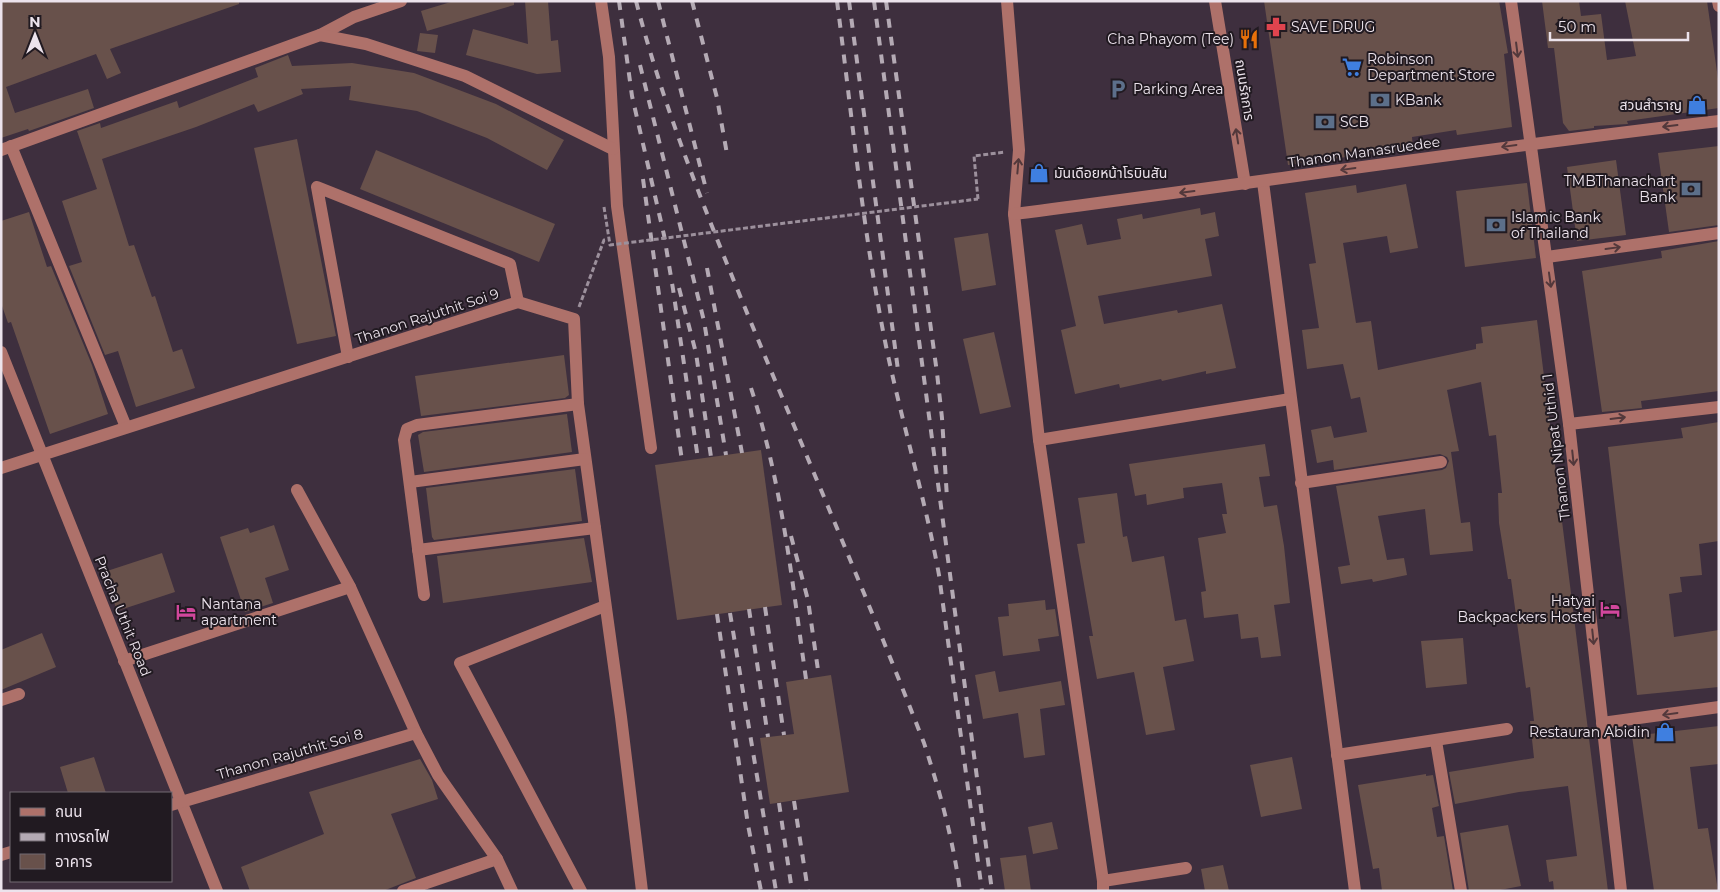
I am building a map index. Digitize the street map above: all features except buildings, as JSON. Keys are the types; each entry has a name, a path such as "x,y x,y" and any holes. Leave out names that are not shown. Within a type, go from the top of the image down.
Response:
{"street":[{"path":"126,427 6,148 320,34 354,17 401,1"},
{"path":"601,1 609,57 613,149 622,238 651,448"},
{"path":"1007,1 1019,150 1014,214 1039,440 1103,886 1186,868"},
{"name":"ถนนรัถการ","path":"1215,1 1244,184"},
{"name":"Thanon Nipat Uthid 1","path":"1511,1 1569,424 1622,891"},
{"path":"1718,1 1719,6"},
{"path":"320,34 366,44 465,76 613,149"},
{"name":"Thanon Manasruedee","path":"1014,214 1263,182 1529,143 1719,121"},
{"path":"1263,182 1355,891"},
{"path":"348,357 316,187 510,264 518,302"},
{"path":"1547,256 1719,234"},
{"name":"Thanon Rajuthit Soi 9","path":"1,468 518,302 574,319"},
{"path":"574,319 578,404 642,891"},
{"name":"Pracha Uthit Road","path":"1,352 124,661 177,803 217,891"},
{"path":"1039,440 1290,399"},
{"path":"424,595 404,440 407,429 412,426 578,404"},
{"path":"1569,424 1719,406"},
{"path":"410,482 585,459"},
{"path":"1301,483 1441,462"},
{"path":"298,490 350,587 416,733 438,775 497,859 512,891"},
{"path":"418,550 595,528"},
{"path":"124,661 350,587"},
{"path":"581,891 460,663 606,606"},
{"path":"1,700 20,694"},
{"path":"1602,723 1719,707"},
{"path":"1337,755 1507,729"},
{"name":"Thanon Rajuthit Soi 8","path":"177,803 416,733"},
{"path":"1436,741 1462,891"},
{"path":"403,891 497,859"}],"path":[{"path":"604,207 610,245 978,200 974,156 1019,150"},
{"path":"574,319 604,240 622,238"}],"railway":[{"path":"619,1 632,96 664,235 698,459"},
{"path":"636,1 662,91 711,224 924,743 945,816 954,853 960,891"},
{"path":"658,1 707,193"},
{"path":"692,1 717,98 727,154"},
{"path":"837,1 878,303 886,346 939,575 982,891"},
{"path":"849,1 898,370"},
{"path":"874,1 992,891"},
{"path":"886,1 937,373 947,498"},
{"path":"640,65 704,321 726,455"},
{"path":"643,179 682,461"},
{"path":"707,268 742,453"},
{"path":"679,288 696,353 711,457"},
{"path":"751,388 771,460 785,532 806,679"},
{"path":"791,536 808,600 819,677"},
{"path":"765,607 784,735"},
{"path":"749,609 768,737"},
{"path":"730,613 776,891"},
{"path":"717,614 748,825 761,891"},
{"path":"794,801 808,891"},
{"path":"779,803 792,891"}],"place":[{"name":"SAVE DRUG","path":"1276,27"},
{"name":"Cha Phayom (Tee)","path":"1249,39"},
{"name":"Robinson Department Store","path":"1352,67"},
{"name":"Parking Area","path":"1118,89"},
{"name":"KBank","path":"1380,100"},
{"name":"สวนสำราญ","path":"1697,105"},
{"name":"SCB","path":"1325,122"},
{"name":"มันเดือยหน้าโรบินสัน","path":"1039,173"},
{"name":"TMBThanachart Bank","path":"1691,189"},
{"name":"Islamic Bank of Thailand","path":"1496,225"},
{"name":"Hatyai Backpackers Hostel","path":"1610,609"},
{"name":"Nantana apartment","path":"186,612"},
{"name":"Restauran Abidin","path":"1665,732"}]}
